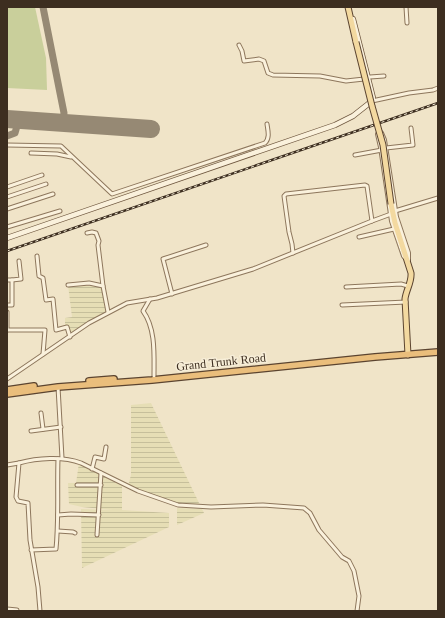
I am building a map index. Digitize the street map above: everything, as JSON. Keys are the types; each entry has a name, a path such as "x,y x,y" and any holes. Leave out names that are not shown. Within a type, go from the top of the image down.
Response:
{"highway":[{"name":"Grand Trunk Road","path":"7,390 70,382 438,351"},
{"name":"Grand Trunk Road","path":"7,394 58,387 152,380 408,353"}],"main road":[{"path":"348,7 383,145 395,223 411,273 411,280 406,291 408,353"},
{"path":"7,238 335,125 353,116 368,105 373,98 366,78 348,7"},
{"path":"366,78 368,105"}],"street":[{"path":"348,7 354,7"},
{"path":"406,7 407,23"},
{"path":"239,45 244,61 260,59 264,61 268,73 273,75 320,76 346,81 384,76"},
{"path":"372,101 409,92 433,90 438,88"},
{"path":"7,145 61,146 112,194 265,143 268,141 269,137 267,124"},
{"path":"356,155 413,145 411,128"},
{"path":"384,149 399,228 408,253 408,260"},
{"path":"384,149 394,229 404,256 408,260"},
{"path":"31,153 69,156 75,158"},
{"path":"7,187 42,175"},
{"path":"7,197 46,184"},
{"path":"293,253 284,196 286,194 365,185 367,186 372,221"},
{"path":"7,209 53,194"},
{"path":"396,211 438,198"},
{"path":"7,227 60,211"},
{"path":"7,378 108,312 127,303 172,294 253,269 391,214"},
{"path":"359,237 394,229"},
{"path":"86,233 96,233 99,241 98,245 103,286 108,312"},
{"path":"172,294 163,259 206,245"},
{"path":"37,256 39,276 44,278 46,300 53,299 56,330 67,327 70,337"},
{"path":"7,280 21,279 19,261"},
{"path":"7,305 12,305 12,280"},
{"path":"68,285 89,283 103,286"},
{"path":"346,287 401,284 408,286"},
{"path":"7,289 12,289"},
{"path":"150,299 143,311 150,320 153,345 154,376"},
{"path":"342,305 406,302"},
{"path":"7,312 7,330 45,330 43,354"},
{"path":"58,387 62,458"},
{"path":"41,413 43,429"},
{"path":"31,431 61,427"},
{"path":"92,469 95,457 104,459 106,447"},
{"path":"7,465 62,458 73,460 138,491 178,505 211,508 263,505 304,508 310,513 319,530 342,557 349,561 354,571 359,596 357,611"},
{"path":"31,550 56,549 58,531 58,459"},
{"path":"19,463 16,496 18,501 28,503 31,550 38,587 40,611"},
{"path":"97,535 101,473"},
{"path":"77,485 100,485"},
{"path":"58,515 99,515"},
{"path":"58,531 75,533"},
{"path":"7,609 17,611"}],"shaded area":[{"path":"68,285 102,286 107,313 71,336 65,328 65,318 72,317"},
{"path":"151,403 200,505 178,505 128,486 131,475 131,405"},
{"path":"79,463 122,486 122,510 169,513 169,527 82,568 81,509 113,510 82,507 69,504 68,483 76,483"},
{"path":"177,508 202,509 204,513 177,525"}],"green space":[{"path":"7,7 35,7 46,58 47,90 7,88"}],"taxiway":[{"path":"43,7 64,113 63,122"},
{"path":"7,136 15,133 17,126 13,120 8,119"}],"runway":[{"path":"7,119 151,129"}],"railway":[{"path":"7,251 438,103"}]}
